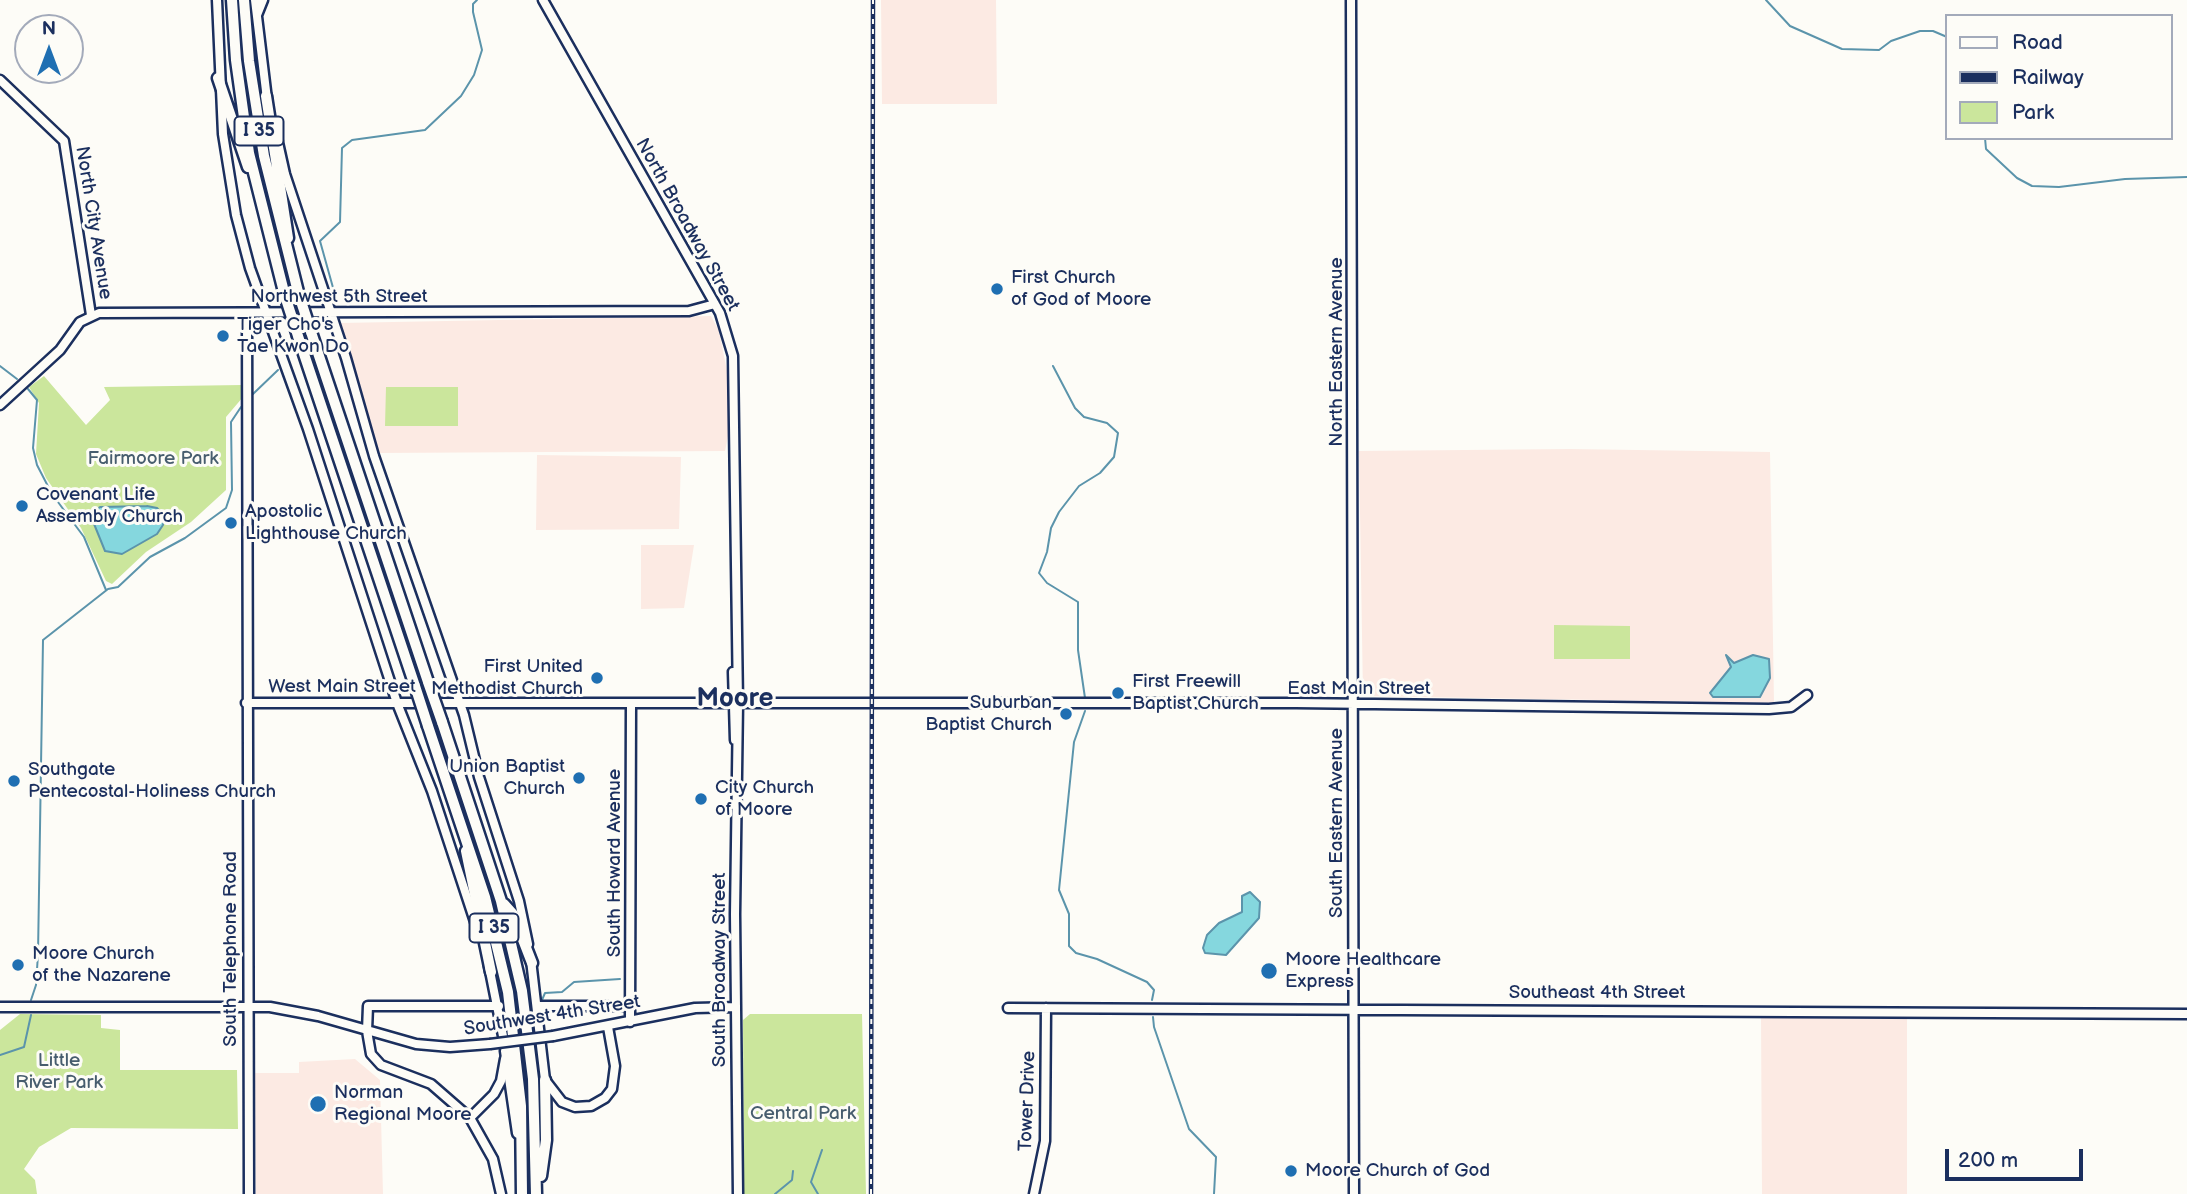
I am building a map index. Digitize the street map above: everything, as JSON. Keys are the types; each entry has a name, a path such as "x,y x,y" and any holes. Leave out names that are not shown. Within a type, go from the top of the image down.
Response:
{"highway":[{"name":"I 35","path":"232,0 240,97 254,178 285,296 485,897 508,992 518,1057 522,1194"},
{"name":"I 35","path":"244,0 260,134 298,292 501,901 522,990 531,1056 537,1194"},
{"path":"218,78 242,156 254,178"},
{"path":"266,96 268,123 287,222 289,260"},
{"path":"463,829 468,870 491,972"},
{"path":"501,901 513,914 532,963"},
{"path":"506,1051 514,1118 522,1152"},
{"path":"537,1194 545,1152 545,1080"}],"main road":[{"path":"209,0 218,15"},
{"path":"218,0 218,78 230,185 245,249 265,313 307,426 397,703 432,791 491,972 499,1006 506,1051 498,1088 470,1118"},
{"path":"255,0 266,96 285,174 374,456 460,703 479,777 516,889 532,963 545,1080 555,1096 570,1106 591,1106 604,1098 614,1084 616,1072 608,1027"},
{"path":"256,18 264,0"},
{"name":"North Broadway Street","path":"542,0 727,329 735,373 735,703"},
{"name":"North Eastern Avenue","path":"1351,0 1353,704"},
{"name":"North City Avenue","path":"0,80 64,141 92,315"},
{"name":"Northwest 5th Street","path":"92,315 689,311 715,304"},
{"name":"South Telephone Road","path":"247,313 249,1194"},
{"path":"0,405 60,350 80,322 92,315"},
{"name":"East Main Street","path":"735,703 1353,704 1779,709 1796,705 1807,695"},
{"name":"West Main Street","path":"246,703 735,703"},
{"name":"South Howard Avenue","path":"630,1022 631,703"},
{"name":"South Broadway Street","path":"735,703 738,1194"},
{"name":"South Eastern Avenue","path":"1353,704 1354,1194"},
{"name":"Southwest 4th Street","path":"0,1007 247,1006 296,1010 382,1036 437,1046 490,1044 553,1036 697,1008 736,1007"},
{"path":"499,1006 368,1006 367,1031 369,1049 381,1065 431,1084 470,1118 493,1159 501,1194"},
{"path":"537,1006 630,1006"},
{"name":"Southeast 4th Street","path":"1008,1008 2187,1014"},
{"name":"Tower Drive","path":"1034,1194 1045,1141 1046,1008"},
{"path":"369,1049 382,1036"}],"shaded area":[{"path":"881,0 996,0 997,104 882,104"},
{"path":"711,316 719,331 729,381 729,431 725,451 378,453 340,323"},
{"path":"1570,449 1770,452 1774,703 1363,696 1359,451"},
{"path":"537,455 681,457 679,529 536,530"},
{"path":"641,545 694,545 684,608 641,609"},
{"path":"1761,1016 1907,1018 1907,1194 1762,1194"},
{"name":"Norman Regional Moore","path":"355,1059 380,1080 383,1194 256,1194 255,1073 299,1073 299,1062"}],"green space":[{"name":"Fairmoore Park","path":"44,376 86,425 110,400 104,387 242,385 243,397 226,417 226,490 191,522 146,552 112,584 106,581 81,528 46,478 36,454 39,403 29,387"},
{"path":"386,387 458,387 458,426 385,426"},
{"path":"1554,625 1630,626 1630,659 1554,659"},
{"name":"Little River Park","path":"20,1014 101,1015 101,1028 120,1030 120,1070 237,1070 238,1129 71,1128 39,1147 24,1169 35,1180 37,1194 0,1194 0,1030"},
{"name":"Central Park","path":"750,1014 862,1014 866,1194 744,1194 743,1020"}],"water":[{"path":"100,507 157,508 164,516 163,525 157,534 122,554 105,551 90,514"},
{"path":"1726,655 1734,663 1753,655 1769,659 1770,678 1760,697 1713,697 1710,693 1731,667"},
{"path":"1250,892 1260,902 1259,918 1226,955 1205,953 1203,948 1207,935 1219,923 1242,912 1242,896"}],"waterway":[{"path":"337,302 320,241 340,222 342,148 352,140 425,130 461,96 474,75 482,50 473,12 473,4 477,0"},
{"path":"1766,0 1790,26 1842,49 1879,50 1891,41 1920,31 1933,31 1946,37"},
{"path":"1985,140 1986,149 2017,178 2032,186 2059,187 2125,179 2187,177"},
{"path":"0,366 17,379"},
{"path":"1053,366 1075,408 1084,417 1107,423 1118,433 1114,457 1100,473 1079,486 1059,512 1051,528 1047,552 1039,573 1047,583 1078,602 1078,650 1085,698"},
{"path":"253,394 278,370"},
{"path":"28,389 37,400 33,448 37,465 52,494 84,537 106,590"},
{"path":"31,1000 36,985 38,954 43,640 108,589 118,587 150,557 185,538 226,508 232,490 231,422 241,407"},
{"path":"1085,711 1074,742 1059,890 1069,914 1069,946 1076,953 1097,959 1147,982 1154,990 1152,1000"},
{"path":"542,1000 545,993 562,992 574,982 620,979"},
{"path":"0,1055 24,1047 31,1015"},
{"path":"1153,1017 1154,1027 1189,1129 1216,1157 1214,1194"},
{"path":"818,1194 811,1182 822,1150"},
{"path":"775,1194 792,1180 793,1171"}],"railway":[{"path":"871,1194 873,0"}],"place":[{"name":"First Church of God of Moore","path":"997,289"},
{"name":"Tiger Cho's Tae Kwon Do","path":"223,336"},
{"name":"Covenant Life Assembly Church","path":"22,506"},
{"name":"Apostolic Lighthouse Church","path":"231,523"},
{"name":"First United Methodist Church","path":"597,678"},
{"name":"First Freewill Baptist Church","path":"1118,693"},
{"name":"Suburban Baptist Church","path":"1066,714"},
{"name":"Union Baptist Church","path":"579,778"},
{"name":"Southgate Pentecostal-Holiness Church","path":"14,781"},
{"name":"City Church of Moore","path":"701,799"},
{"name":"Moore Church of the Nazarene","path":"18,965"},
{"name":"Moore Healthcare Express","path":"1269,971"},
{"name":"Norman Regional Moore","path":"318,1104"},
{"name":"Moore Church of God","path":"1291,1171"}],"district":[{"name":"Moore","path":"735,699"}]}
